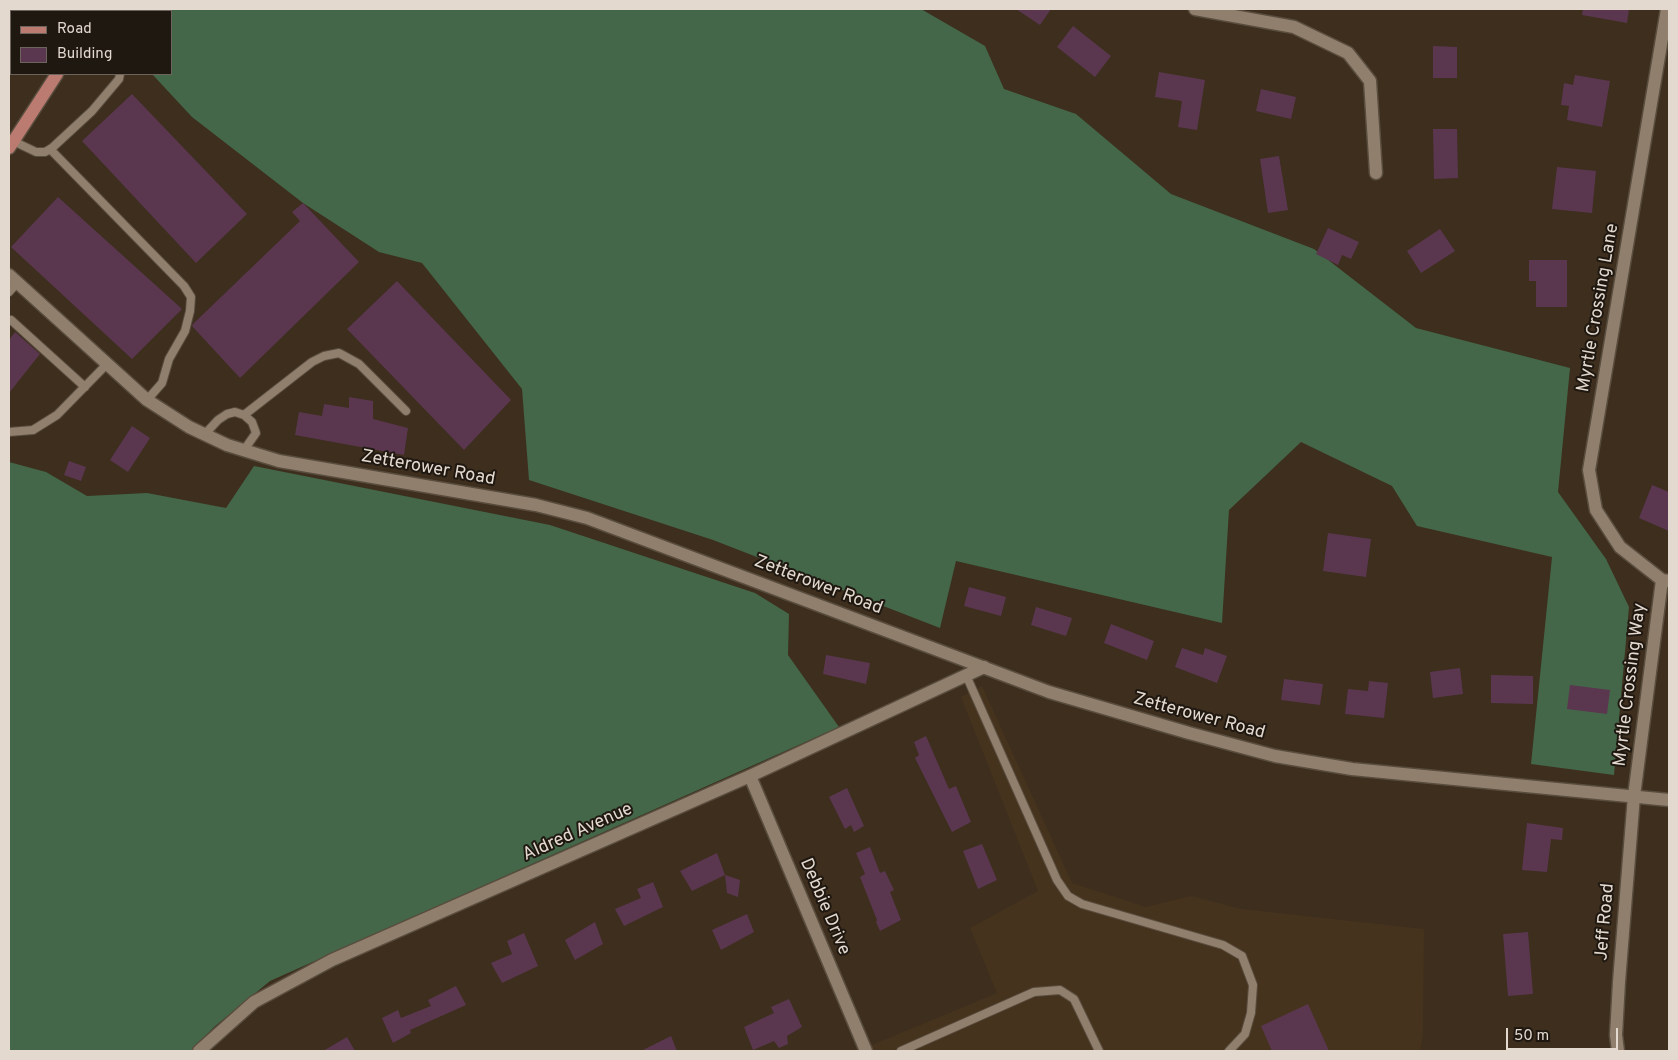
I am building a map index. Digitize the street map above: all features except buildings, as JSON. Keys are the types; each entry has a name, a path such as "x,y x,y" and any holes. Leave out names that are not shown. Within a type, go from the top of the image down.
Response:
{"main road":[{"path":"11,145 56,75"}],"street":[{"path":"1195,9 1294,27 1348,53 1370,81 1376,173"},
{"name":"Myrtle Crossing Lane","path":"1666,580 1620,547 1596,510 1589,470 1667,9"},
{"name":"Zetterower Road","path":"11,283 146,400 189,427 227,445 279,461 536,505 587,518 1050,692 1189,734 1275,756 1352,769 1669,800"},
{"name":"Myrtle Crossing Way","path":"1634,796 1666,580"},
{"name":"Aldred Avenue","path":"199,1051 254,1002 332,960 750,776 984,667"},
{"name":"Debbie Drive","path":"750,776 866,1051"},
{"name":"Jeff Road","path":"1618,1051 1616,1035 1619,982 1634,796"}],"lane":[{"path":"11,145 36,152 45,152 50,149 92,111 119,79 120,75"},
{"path":"50,149 184,286 191,296 190,311 185,331 169,359 162,383 146,400"},
{"path":"9,320 85,387"},
{"path":"244,415 312,362 324,356 339,353 359,364 406,411"},
{"path":"9,432 33,430 57,415 106,364"},
{"path":"205,434 218,420 227,414 235,412 244,415 252,422 256,433 244,450"},
{"path":"966,676 1057,880 1068,896 1082,904 1223,945 1242,956 1253,985 1251,1013 1245,1034 1229,1051"},
{"path":"901,1051 1034,992 1060,990 1074,999 1100,1051"}],"shaded area":[{"path":"982,686 1072,883 1146,907 1191,896 1242,909 1424,929 1423,1035 1420,1051 866,1051 865,1048 997,993 970,928 1038,891 961,697"}],"green space":[{"path":"921,9 985,46 1004,89 1076,114 1171,194 1314,249 1416,328 1570,368 1558,492 1606,559 1629,607 1614,775 1531,764 1552,557 1417,526 1392,486 1301,442 1229,510 1222,623 956,561 940,628 713,540 529,480 522,389 422,263 379,252 303,203 192,117 153,75 172,75 172,10 138,10"},
{"path":"9,462 46,472 87,496 147,493 226,508 254,466 550,525 755,593 789,614 788,655 839,727 270,981 214,1027 191,1051 9,1051"}]}
